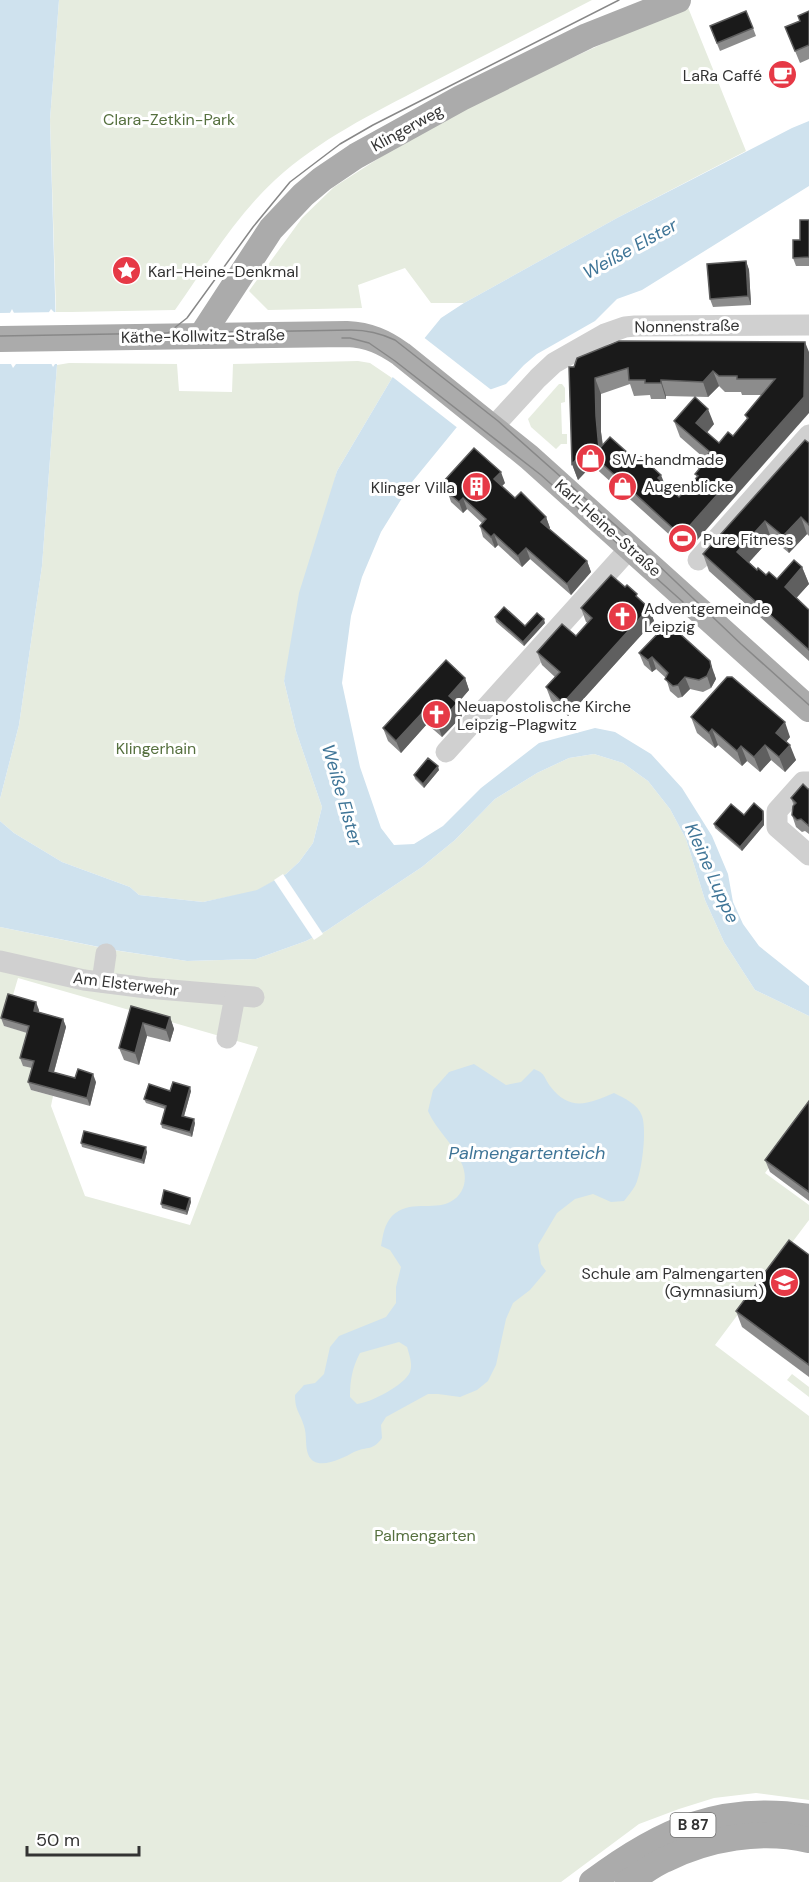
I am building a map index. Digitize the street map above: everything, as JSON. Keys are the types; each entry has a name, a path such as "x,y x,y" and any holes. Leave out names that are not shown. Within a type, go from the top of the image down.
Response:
{"main road":[{"name":"Klingerweg","path":"201,336 271,229 303,195 322,179 356,156 461,98 587,36 678,0"},
{"name":"Käthe-Kollwitz-Straße","path":"0,339 358,335 379,340 401,354"},
{"name":"Karl-Heine-Straße","path":"401,354 547,472 809,709"},
{"name":"B 87","path":"592,1882 658,1839 720,1816 769,1813 809,1817"},
{"name":"B 87","path":"628,1882 664,1860 709,1843 726,1839 772,1836 809,1839"}],"street":[{"name":"Nonnenstraße","path":"485,420 555,363 614,330 635,326 809,325"},
{"path":"698,560 809,435"},
{"path":"446,752 630,548"},
{"path":"809,782 803,782 777,811 777,827 809,855"},
{"path":"88,986 106,954"},
{"name":"Am Elsterwehr","path":"0,961 88,986 145,996 244,996 227,1038"}],"green space":[{"name":"Clara-Zetkin-Park","path":"59,0 592,0 347,128 292,165 260,194 247,210 175,310 56,312 50,120"},
{"path":"687,5 746,151 617,218 464,303 431,303 405,268 358,285 362,308 268,310 249,291 302,218 334,187 401,144 474,103"},
{"name":"Klingerhain","path":"358,361 370,363 392,378 337,471 284,681 296,731 322,807 313,843 299,862 286,874 257,891 203,902 139,895 130,887 62,862 14,833 0,821 0,799 19,725 42,566 57,365 69,363 177,364 179,391 232,392 233,364"},
{"path":"559,384 565,388 565,402 561,403 562,434 567,434 567,444 561,444 556,449 531,427 528,419"},
{"name":"Palmengarten","path":"594,754 623,763 648,781 670,809 686,839 705,900 724,942 755,990 809,1016 809,1114 765,1173 809,1205 809,1220 715,1345 809,1416 809,1800 756,1793 714,1798 679,1809 639,1824 561,1882 0,1882 0,927 113,950 187,961 256,959 306,941 326,931 422,867 455,840 495,799 537,773 569,758","holes":["18,978 258,1047 190,1225 85,1196 51,1106 53,1096 31,1090 45,1038 4,1026"]},
{"path":"792,1374 809,1387 809,1397 787,1380"}],"water":[{"path":"0,0 59,0 50,120 57,365 42,566 19,725 0,799","holes":["12,309 16,364 13,368 10,313","51,309 54,312 55,364 53,367 49,312"]},
{"path":"809,121 809,186 642,290 617,299 595,321 537,354 506,384 489,390 479,400 412,482 381,532 362,577 351,616 342,683 360,767 381,828 394,845 414,844 443,826 481,788 539,743 595,728 615,732 651,754 682,788 712,836 728,874 733,902 743,924 759,946 809,986 809,1016 755,990 724,942 705,900 686,839 670,809 648,781 623,763 594,754 569,758 537,773 495,799 455,840 422,867 326,931 306,941 256,959 187,961 114,950 0,927 0,821 14,833 62,862 130,887 139,895 203,902 257,890 286,874 299,862 313,843 322,807 296,731 284,681 299,593 337,471 392,378 441,318 464,303 617,218"},
{"name":"Palmengartenteich","path":"474,1064 506,1085 521,1082 534,1069 542,1074 557,1094 572,1103 588,1102 614,1093 626,1099 640,1112 643,1122 643,1151 638,1180 624,1201 611,1202 593,1194 575,1199 557,1213 538,1245 541,1264 546,1271 530,1290 513,1303 506,1319 496,1365 488,1381 477,1390 460,1397 428,1394 386,1417 381,1425 382,1438 376,1445 330,1462 317,1463 308,1454 305,1429 295,1395 304,1385 315,1383 324,1374 330,1347 339,1336 386,1317 396,1303 396,1287 401,1267 390,1250 381,1246 389,1219 399,1211 413,1206 436,1206 450,1202 462,1190 465,1179 461,1162 428,1111 433,1090 449,1072","holes":["399,1342 407,1347 411,1369 407,1377 378,1397 357,1404 350,1397 350,1385 360,1353"]}],"pier":[{"path":"59,312 60,364 0,364 0,313"},
{"path":"422,336 494,392 481,402 459,429 390,375"},
{"path":"283,874 323,934 314,940 274,880"}],"building":[{"path":"746,11 753,28 717,43 710,26"},
{"path":"809,11 809,45 795,51 785,27 800,21 798,16"},
{"path":"800,220 809,220 809,257 793,258 793,240 800,240"},
{"path":"746,261 748,296 710,299 707,264"},
{"path":"619,341 805,342 804,397 685,531 677,532 586,449 572,464 569,367 574,367 577,358","holes":["628,368 629,380 645,380 645,383 661,383 661,380 703,382 713,371 719,376 737,376 737,379 775,379 745,415 748,418 733,436 728,432 719,443 696,423 708,409 695,397 674,421 710,452 697,466 700,468 695,474 698,476 679,497 658,478 661,475 641,457 638,462 610,437 599,449 595,378"]},
{"path":"805,440 809,443 809,525 801,517 783,536 765,521 737,552 757,570 758,568 766,575 769,572 777,579 794,560 802,567 785,587 809,610 809,650 703,554"},
{"path":"474,448 501,472 494,479 515,498 521,492 546,517 541,522 587,561 567,584 526,548 518,556 494,534 491,537 480,526 486,519 463,498 459,502 447,492 451,487 444,481"},
{"path":"611,575 625,587 627,585 649,608 563,703 546,687 560,672 537,652 562,624 576,636 592,618 581,608"},
{"path":"504,607 525,626 537,613 544,619 523,642 495,617"},
{"path":"668,623 710,661 711,667 707,676 699,680 685,677 678,685 673,686 665,679 668,673 652,657 648,660 639,653"},
{"path":"446,660 465,678 449,696 457,703 438,725 423,712 396,741 383,728"},
{"path":"727,677 732,677 785,722 776,733 790,745 779,757 765,745 754,757 741,746 737,751 712,729 709,733 691,717"},
{"path":"428,758 438,766 423,784 414,775"},
{"path":"803,784 809,789 809,826 792,815 793,806 796,803 791,798"},
{"path":"754,803 763,811 763,820 740,847 714,824 731,804 744,815"},
{"path":"8,994 36,1002 34,1011 63,1019 49,1071 75,1078 78,1069 93,1074 87,1098 28,1082 34,1061 20,1058 29,1026 1,1018"},
{"path":"131,1006 170,1017 166,1030 143,1023 135,1053 119,1048"},
{"path":"173,1082 190,1087 182,1116 194,1119 190,1132 161,1124 166,1106 144,1099 149,1084 170,1091"},
{"path":"809,1101 809,1192 765,1160"},
{"path":"84,1131 146,1147 142,1160 81,1143"},
{"path":"164,1190 190,1198 186,1211 161,1204"},
{"path":"789,1240 809,1255 809,1365 736,1311"}],"tram line":[{"path":"168,333 187,318 253,227 290,182 340,144 619,0"},
{"path":"0,336 351,330 373,332 395,340 498,421 632,540 809,705"},
{"path":"342,338 369,343 395,361 541,475 683,602"}],"place":[{"name":"LaRa Caffé","path":"783,75"},
{"name":"Karl-Heine-Denkmal","path":"127,271"},
{"name":"SW-handmade","path":"591,459"},
{"name":"Augenblicke","path":"623,486"},
{"name":"Klinger Villa","path":"476,487"},
{"name":"Pure Fitness","path":"682,539"},
{"name":"Adventgemeinde Leipzig","path":"623,617"},
{"name":"Neuapostolische Kirche Leipzig-Plagwitz","path":"436,715"},
{"name":"Schule am Palmengarten (Gymnasium)","path":"785,1282"}],"water label":[{"name":"Weiße Elster","path":"630,249"},
{"name":"Weiße Elster","path":"342,795"},
{"name":"Kleine Luppe","path":"712,873"}]}
